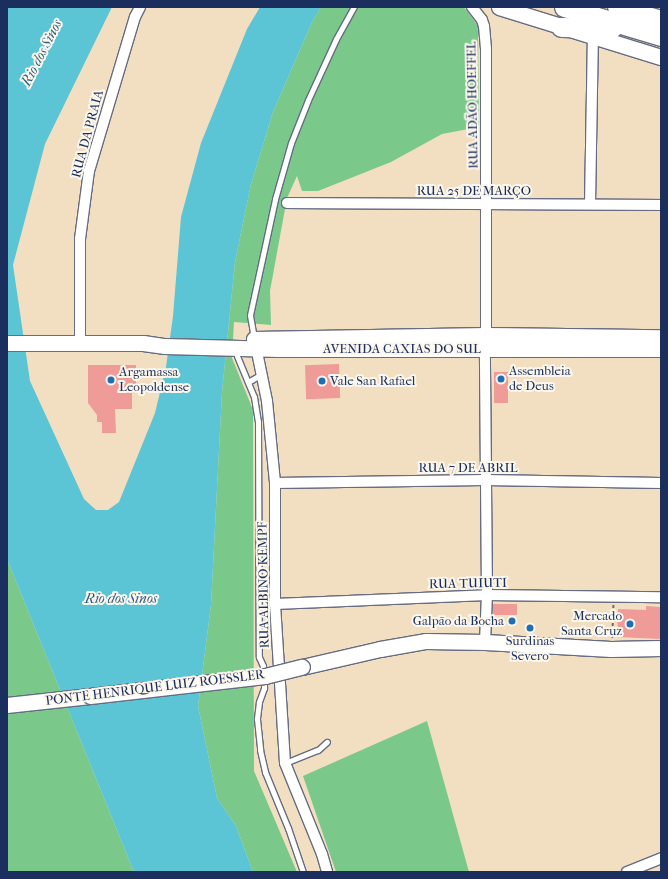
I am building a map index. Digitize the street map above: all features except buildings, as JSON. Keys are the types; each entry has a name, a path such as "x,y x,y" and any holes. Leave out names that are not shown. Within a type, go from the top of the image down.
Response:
{"highway":[{"path":"564,7 645,18"},
{"path":"617,7 645,18 661,36"},
{"path":"561,27 645,18"}],"street":[{"name":"RUA DA PRAIA","path":"80,342 80,239 89,171 135,17 140,7"},
{"name":"RUA ADÃO HOEFFEL","path":"472,7 482,20 486,50 485,480 487,595 485,642"},
{"path":"499,7 661,57"},
{"path":"590,204 593,36"},
{"name":"RUA 25 DE MARÇO","path":"287,203 661,205"},
{"name":"AVENIDA CAXIAS DO SUL","path":"7,343 80,342 165,344 233,348 255,343 485,342 661,337"},
{"name":"AVENIDA CAXIAS DO SUL","path":"485,342 661,350"},
{"name":"RUA ALBINO KEMPF","path":"255,343 267,401 275,483 275,604 285,763 322,854 327,872"},
{"name":"RUA 7 DE ABRIL","path":"275,483 485,480 661,483"},
{"name":"RUA TUIUTI","path":"275,604 487,595 614,598 661,597"},
{"name":"PONTE HENRIQUE LUIZ ROESSLER","path":"7,705 265,676 380,649 426,641 485,642 611,649 661,648"},
{"path":"627,872 661,858"}],"lane":[{"path":"255,343 250,315 276,199 291,143 308,100 336,38 354,7"},
{"path":"276,199 287,203"},
{"path":"233,348 254,397 258,421 259,657 263,666 264,688 259,702 257,719 260,750 265,772 288,828 303,872"},
{"path":"248,382 262,374"},
{"path":"285,763 318,750 327,742"}],"path":[{"path":"611,649 614,598"}],"green space":[{"path":"321,7 464,7 478,26 479,127 442,134 391,162 318,191 302,191 297,176 287,198 270,291 271,325 234,322 232,358 253,410 254,771 297,872 253,872 236,826 217,798 198,706 211,605 222,392 235,262 251,184 273,112 312,22"},
{"path":"7,559 134,872 7,872"},
{"path":"427,721 469,872 336,872 303,776"}],"water":[{"name":"Rio dos Sinos","path":"8,7 112,7 45,144 13,265 30,381 84,499 96,510 108,510 119,502 155,413 166,367 173,316 181,217 201,143 247,29 260,7 321,7 312,22 273,112 251,184 235,262 222,392 211,605 198,706 217,798 236,826 253,872 134,872 7,559"}],"place":[{"name":"Assembleia de Deus","path":"501,379"},
{"name":"Argamassa Leopoldense","path":"111,380"},
{"name":"Vale San Rafael","path":"322,381"},
{"name":"Galpão da Bocha","path":"512,621"},
{"name":"Mercado Santa Cruz","path":"630,624"},
{"name":"Surdinas Severo","path":"530,628"}]}
